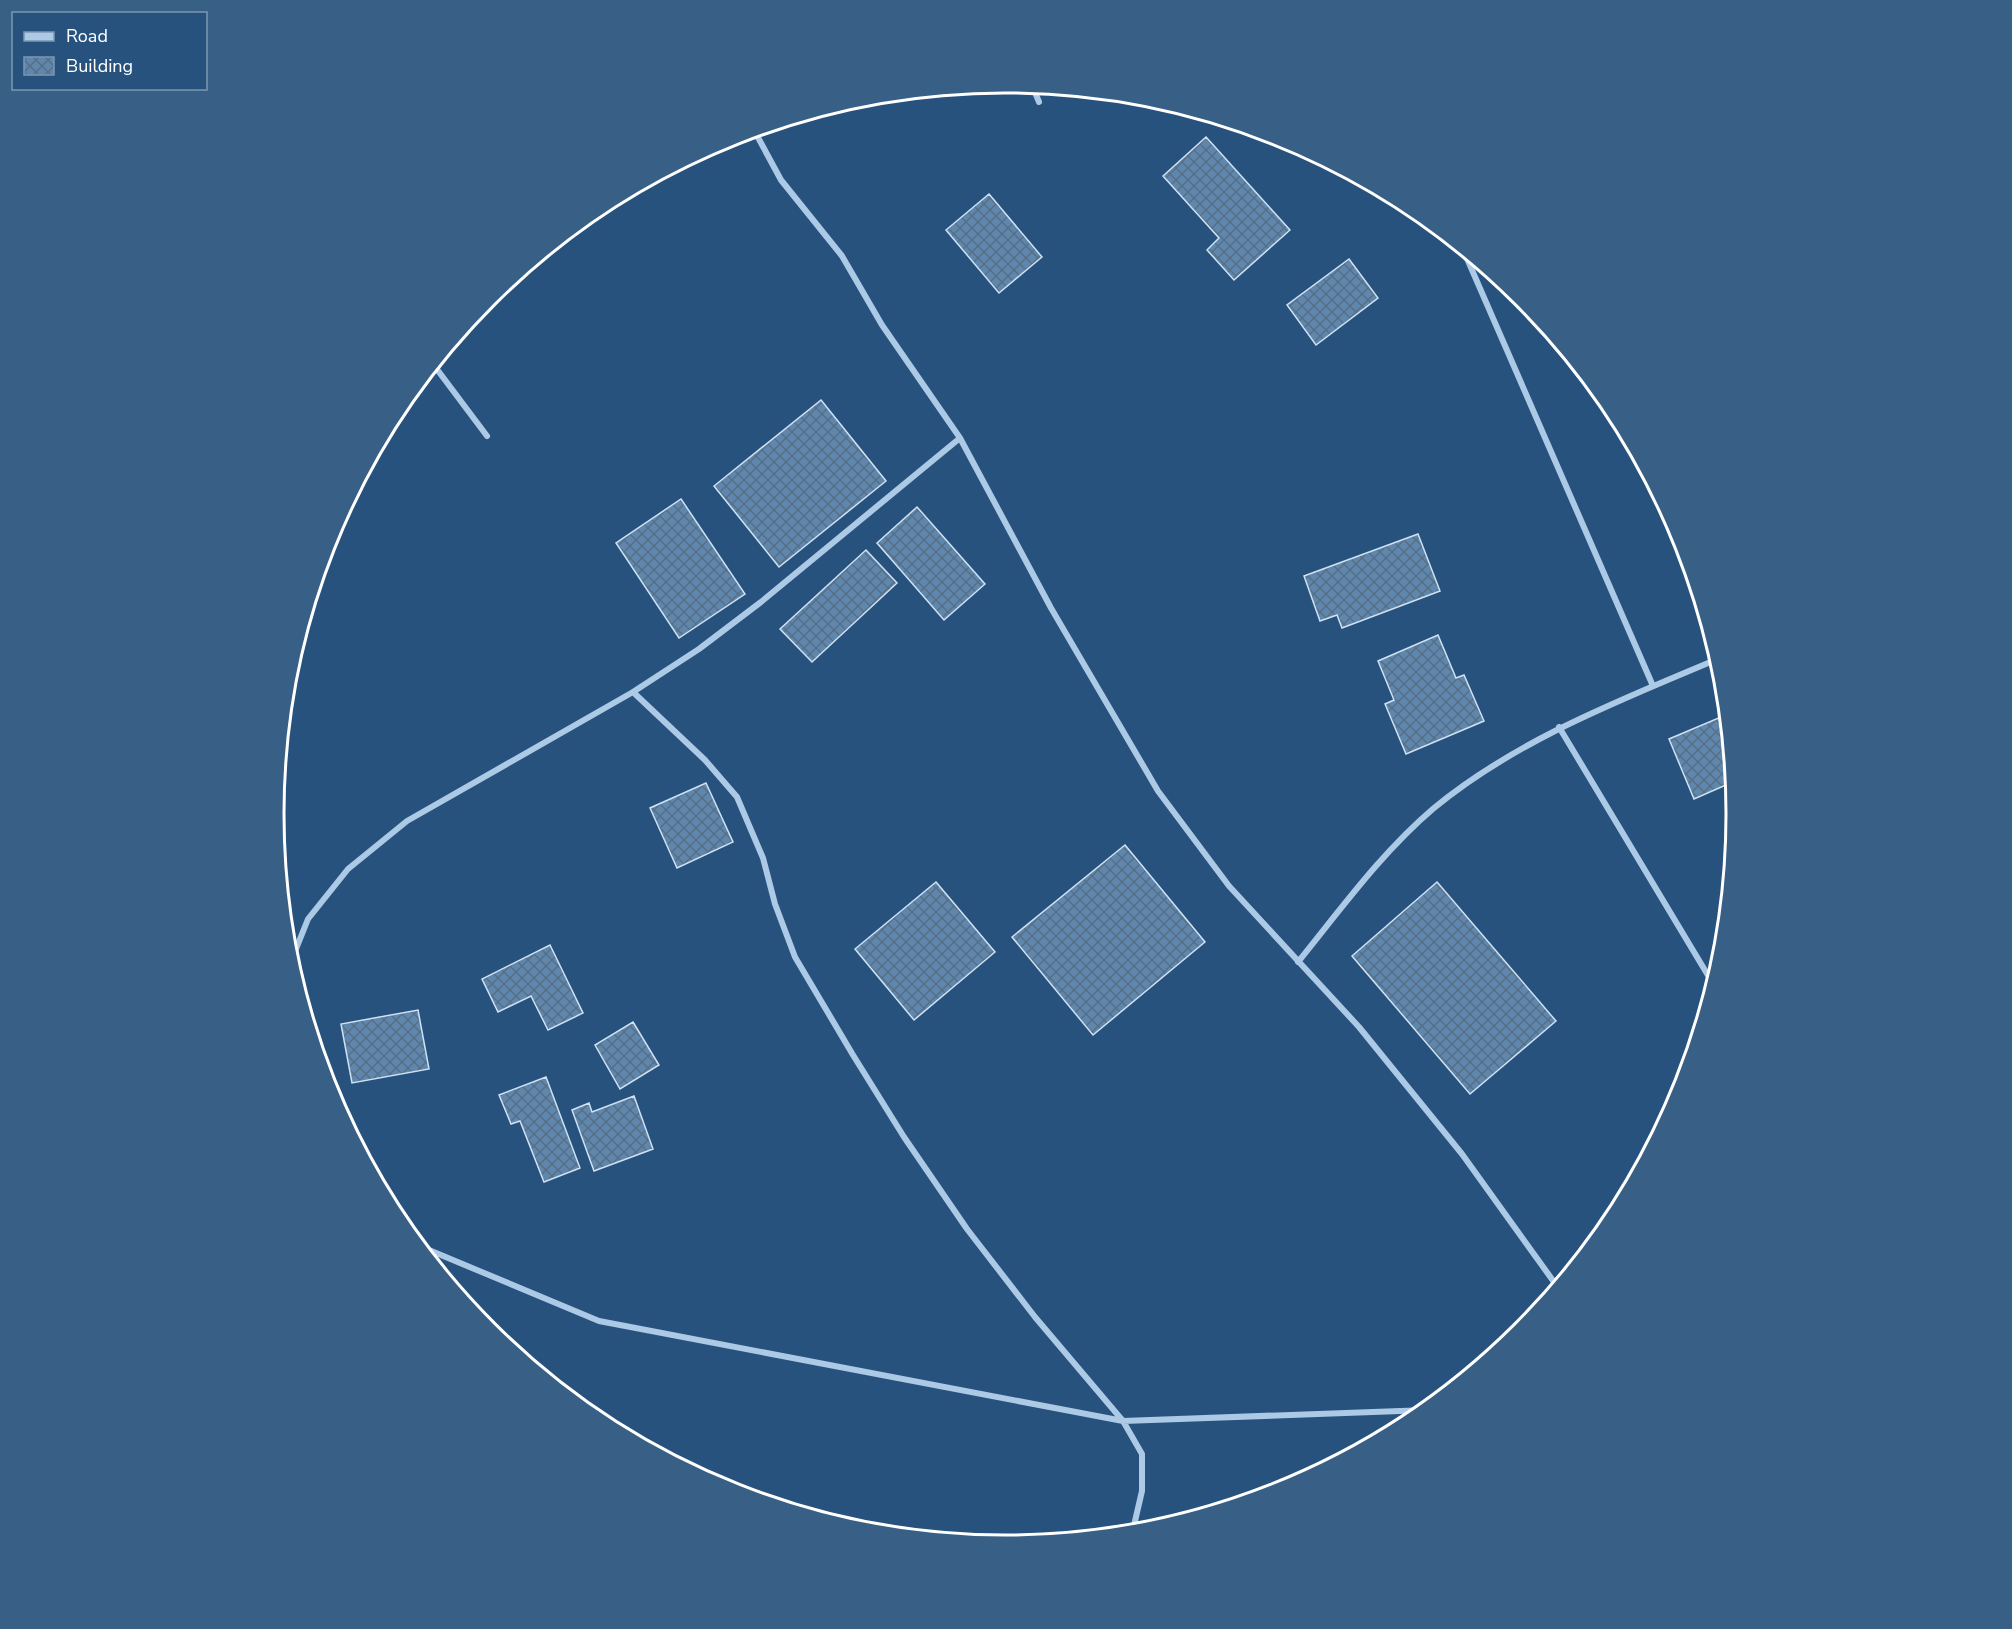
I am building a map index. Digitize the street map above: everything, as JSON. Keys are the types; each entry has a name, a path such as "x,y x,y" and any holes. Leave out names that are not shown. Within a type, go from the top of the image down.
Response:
{"street":[{"path":"1036,94 1039,102"},
{"path":"758,137 781,180 842,256 882,325 960,438 1051,608 1158,791 1228,886 1359,1027 1462,1155 1554,1282"},
{"path":"1468,261 1653,686"},
{"path":"438,370 487,436"},
{"path":"297,947 308,919 348,869 407,821 633,692 699,649 761,602 960,438"},
{"path":"1298,962 1377,866 1433,809 1477,776 1559,727 1711,662"},
{"path":"633,692 705,760 737,797 764,858 775,904 795,957 853,1055 904,1137 967,1229 1035,1317 1123,1421 1142,1454 1142,1491 1134,1524"},
{"path":"1559,727 1709,977"},
{"path":"432,1251 599,1321 1123,1421 1412,1411"}],"building":[{"path":"1206,137 1290,230 1234,280 1207,250 1219,238 1163,176"},
{"path":"989,194 1042,257 999,293 946,230"},
{"path":"1349,259 1378,298 1316,345 1287,305"},
{"path":"821,400 886,481 779,567 714,486"},
{"path":"681,499 745,594 679,638 616,543"},
{"path":"917,507 985,584 944,620 877,543"},
{"path":"1418,534 1440,591 1342,628 1337,615 1320,621 1304,576"},
{"path":"866,550 897,583 812,662 780,629"},
{"path":"1438,635 1456,678 1464,675 1484,721 1406,754 1385,704 1394,700 1378,661"},
{"path":"1721,717 1726,785 1694,799 1669,739"},
{"path":"706,783 733,842 677,868 650,808"},
{"path":"1125,845 1205,942 1093,1035 1012,937"},
{"path":"936,882 995,952 914,1020 855,949"},
{"path":"1437,882 1556,1021 1470,1094 1352,956"},
{"path":"550,945 583,1013 548,1030 531,996 498,1012 482,979"},
{"path":"418,1010 429,1069 352,1083 341,1024"},
{"path":"633,1022 659,1065 620,1089 595,1045"},
{"path":"546,1077 580,1168 544,1182 520,1121 511,1124 499,1095"},
{"path":"634,1096 653,1149 594,1171 572,1110 589,1103 592,1112"}]}
